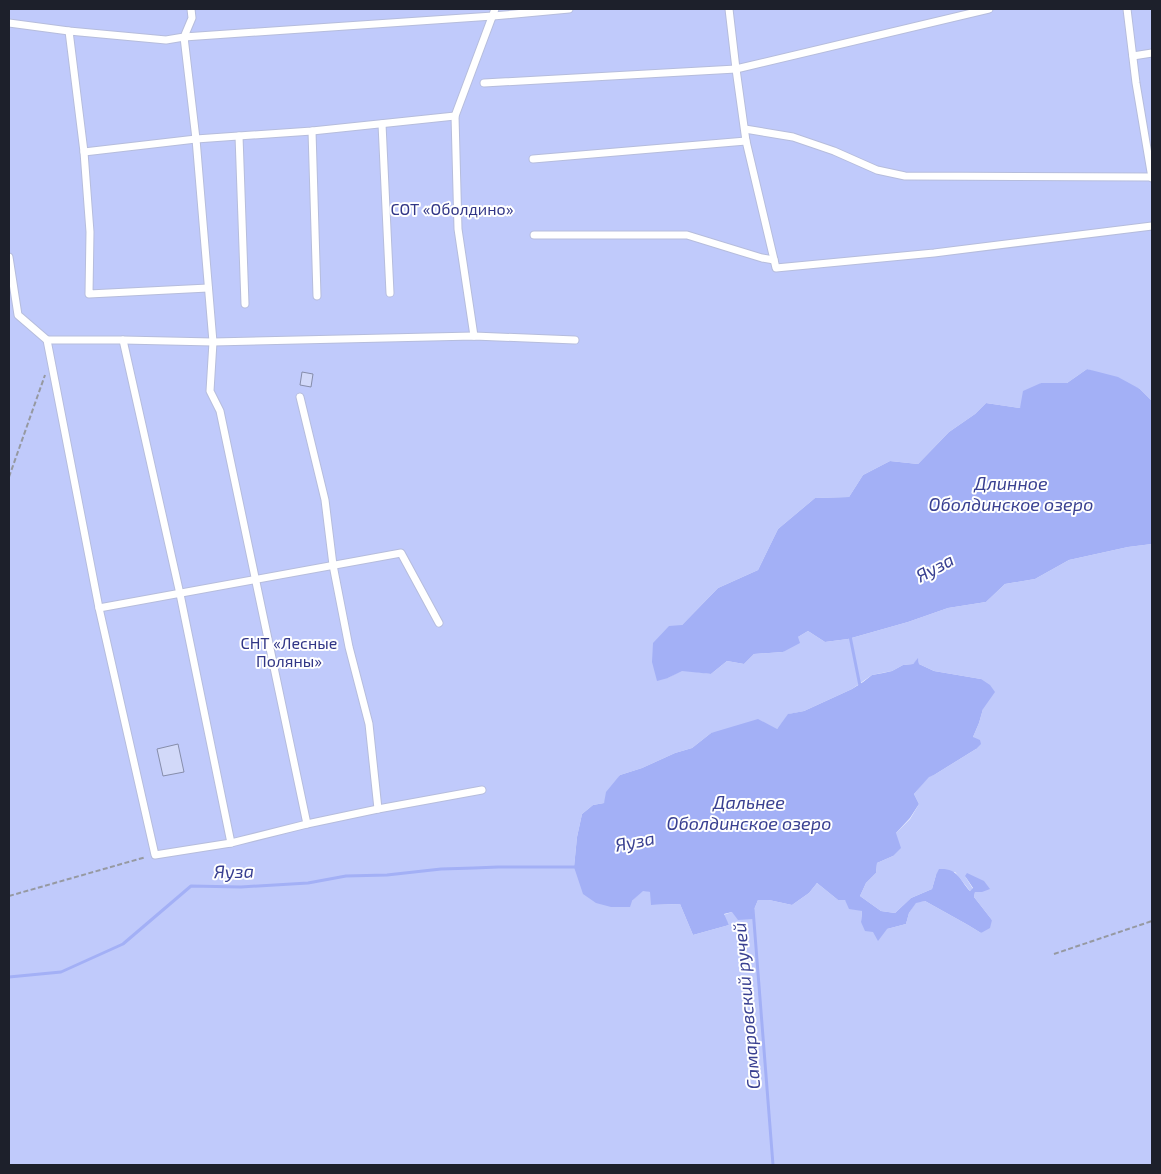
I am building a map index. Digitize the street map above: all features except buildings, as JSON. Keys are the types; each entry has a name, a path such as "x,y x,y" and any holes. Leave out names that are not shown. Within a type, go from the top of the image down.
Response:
{"lane":[{"path":"191,9 192,18 184,37 196,139 213,342 210,391 220,411 307,824"},
{"path":"9,23 166,40 494,12 569,9"},
{"path":"729,9 746,141 776,268 934,253 1152,226"},
{"path":"484,83 736,69 989,9"},
{"path":"745,129 793,137 834,151 877,170 905,176 1152,177 1136,83 1127,9"},
{"path":"474,336 458,229 455,116 494,12"},
{"path":"69,31 84,152 90,232 89,294 208,288"},
{"path":"1133,56 1152,53"},
{"path":"84,152 196,139 312,131 455,116"},
{"path":"382,124 390,294"},
{"path":"312,131 317,296"},
{"path":"239,136 244,304"},
{"path":"533,159 746,141"},
{"path":"534,235 686,235 774,260"},
{"path":"9,257 18,315 47,340 99,608 155,854 231,843 378,809 482,790"},
{"path":"47,340 213,342 474,336 574,340"},
{"path":"124,340 180,594 231,843"},
{"path":"300,397 325,500 332,565 349,647 369,724 378,809"},
{"path":"99,608 401,552 439,623"}],"path":[{"path":"9,477 51,359"},
{"path":"9,896 155,854"},
{"path":"1054,954 1152,921"}],"green space":[{"path":"9,9 1152,9 1152,401 1140,389 1087,369 1067,383 1041,383 1020,408 986,403 975,414 949,432 918,464 890,461 863,475 849,497 815,498 778,529 758,570 718,588 682,625 668,678 682,670 711,674 727,661 744,664 754,654 783,652 798,637 808,631 825,642 848,639 908,622 948,608 986,602 1005,584 1035,579 1069,560 1128,547 1152,544 1152,1165 9,1165","holes":["918,659 919,664 934,671 981,679 983,709 973,737 976,749 934,775 929,776 914,794 919,804 910,819 896,833 893,856 877,863 876,873 866,883 860,896 881,911 895,913 911,898 932,889 936,875 955,872 970,891 973,889 965,876 982,892 975,892 974,897 992,920 981,933 925,901 916,902 909,913 906,924 887,929 861,922 862,911 845,900 838,900 817,883 809,893 792,905 769,900 758,900 753,912 732,912 723,915 729,925 693,935 680,904 652,905 651,892 643,890 632,901 574,867 577,837 582,814 593,805 604,803 620,775 692,748 711,733 777,729 789,714 804,711 852,689 872,675 892,671 903,665 913,664"]}],"water":[{"name":"Длинное Оболдинское озеро","path":"1087,369 1118,377 1140,389 1152,401 1152,544 1128,547 1069,560 1035,579 1005,584 986,602 948,608 908,622 848,639 825,642 808,631 798,637 800,643 783,652 754,654 744,664 727,661 711,674 682,671 657,681 652,662 653,643 669,626 682,625 718,588 758,570 778,529 815,498 849,497 863,475 890,461 918,464 949,432 975,414 986,403 1020,408 1023,391 1041,383 1067,383"},
{"name":"Дальнее Оболдинское озеро","path":"918,658 919,664 934,671 981,679 990,685 995,692 983,709 973,737 980,740 981,744 976,749 929,777 914,794 919,804 910,818 896,833 901,848 893,856 877,863 876,873 866,883 860,896 881,911 895,913 911,898 932,889 939,869 954,872 970,891 973,888 965,876 967,873 984,881 990,889 975,892 974,897 992,920 990,928 981,933 925,901 916,903 909,913 906,924 887,929 878,941 873,932 865,931 861,922 862,911 849,909 845,900 838,900 817,883 809,893 792,905 769,900 758,900 753,912 753,919 738,920 732,912 724,914 729,925 693,935 680,904 651,905 650,892 643,891 632,901 630,907 611,907 596,903 583,894 574,867 577,837 582,814 593,805 604,803 606,792 620,775 692,748 711,733 758,719 777,729 788,714 804,711 852,689 872,675 892,671 903,665 913,664"}],"waterway":[{"name":"Яуза","path":"850,636 860,686"},
{"name":"Яуза","path":"9,977 61,972 123,944 191,886 241,887 308,883 346,876 387,875 441,869 576,867"},
{"name":"Самаровский ручей","path":"753,909 773,1165"}],"park label":[{"name":"СОТ «Оболдино»","path":"452,209"},
{"name":"СНТ «Лесные Поляны»","path":"289,652"}]}
